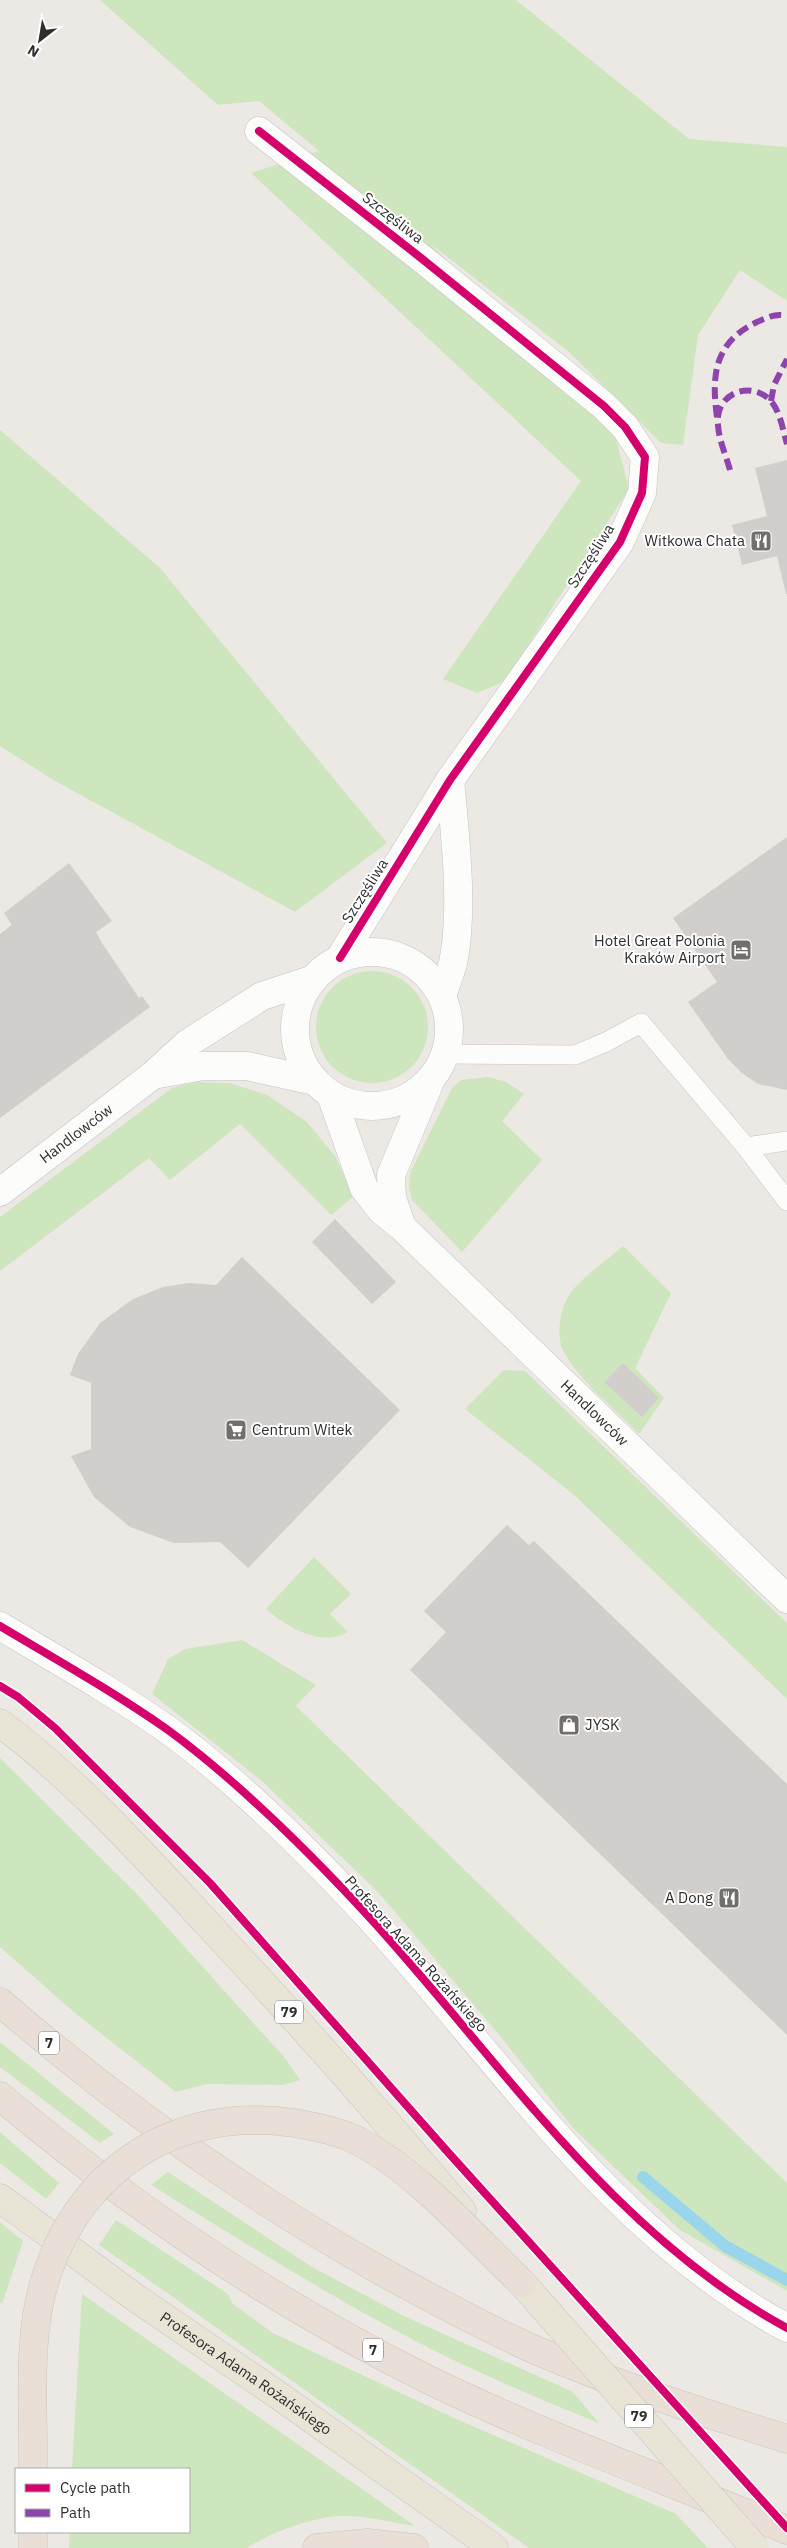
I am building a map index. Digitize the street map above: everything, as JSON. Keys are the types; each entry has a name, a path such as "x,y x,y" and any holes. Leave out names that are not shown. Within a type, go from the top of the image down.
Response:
{"highway":[{"name":"7","path":"0,2002 121,2102 224,2176 314,2233 412,2288 533,2349 629,2388 655,2398 787,2439"},
{"name":"7","path":"0,2096 43,2133 152,2214 255,2283 347,2337 427,2379 554,2436 787,2530"},
{"path":"33,2468 34,2362 38,2310 46,2274 62,2238 77,2213 100,2183 124,2162 150,2146 197,2127 224,2120 283,2122 319,2127 351,2138 395,2165 431,2196 522,2283"},
{"path":"32,2548 33,2533"},
{"path":"317,2548 366,2543 414,2548"}],"main road":[{"name":"79","path":"0,1723 41,1754 160,1872 278,1999 393,2128 522,2283 755,2548"},
{"name":"Profesora Adama Rożańskiego","path":"0,2198 133,2296 286,2400 494,2548"}],"street":[{"name":"Szczęśliwa","path":"259,131 421,258 604,406 625,428 645,456 642,493 620,542 450,780 340,958"},
{"path":"442,995 453,963 457,930 456,841 450,780"},
{"path":"362,951 387,952 409,961 428,975 442,995 448,1014 449,1035 445,1054 432,1078 415,1093 395,1103 374,1106 352,1104 323,1088 300,1060 294,1036 295,1012 310,980 320,970 340,958 362,951"},
{"name":"Handlowców","path":"0,1192 153,1075 188,1042 262,996 310,980"},
{"name":"Handlowców","path":"153,1075 203,1066 247,1066 323,1088 364,1188 381,1210 402,1227 787,1599"},
{"name":"Handlowców","path":"402,1227 392,1198 391,1175 432,1078"},
{"name":"Profesora Adama Rożańskiego","path":"0,1626 110,1690 169,1732 233,1782 370,1918 535,2112 596,2180 652,2233 700,2272 751,2308 787,2328"}],"lane":[{"path":"445,1054 575,1056 641,1023 746,1148 787,1202"},
{"path":"746,1148 787,1141"}],"green space":[{"path":"100,0 516,0 689,139 787,147 787,301 740,270 698,335 683,445 661,443 569,352 431,244 615,435 629,489 505,681 477,693 443,679 581,481 251,173 319,151 259,101 218,105"},
{"path":"0,430 160,568 387,843 295,912 55,781 0,746"},
{"path":"372,971 394,975 412,987 424,1005 428,1027 424,1049 412,1067 394,1079 372,1083 350,1079 332,1067 320,1049 316,1027 320,1005 332,987 350,975"},
{"path":"488,1077 506,1082 524,1094 502,1121 542,1160 462,1252 412,1200 409,1188 410,1173 452,1088 461,1080"},
{"path":"195,1082 230,1083 267,1095 307,1122 335,1156 354,1196 331,1215 240,1124 170,1180 149,1158 0,1271 0,1217 172,1088"},
{"path":"623,1246 671,1293 635,1368 664,1398 639,1434 576,1370 562,1348 559,1334 562,1311 571,1292 589,1274"},
{"path":"504,1370 525,1371 787,1623 787,1699 573,1494 465,1409"},
{"path":"314,1557 351,1594 330,1614 348,1632 338,1636 327,1638 305,1633 274,1616 266,1609"},
{"path":"242,1640 316,1685 296,1706 787,2183 787,2291 680,2230 573,2128 500,2036 378,1892 262,1781 152,1694 168,1659 185,1649"},
{"path":"0,1758 138,1895 284,2057 300,2080 283,2085 206,2084 176,2092 76,2014 0,1947"},
{"path":"0,2042 114,2134 100,2143 0,2067"},
{"path":"0,2132 59,2183 46,2199 0,2163"},
{"path":"168,2172 312,2267 404,2316 573,2392 599,2423 453,2360 309,2282 151,2185"},
{"path":"116,2220 228,2294 233,2304 273,2333 454,2418 676,2514 708,2548 529,2548 99,2245"},
{"path":"0,2222 23,2241 2,2304 0,2302"},
{"path":"82,2294 415,2526 366,2518 338,2516 296,2525 269,2536 247,2548 69,2548 70,2533 190,2533 190,2468 72,2468"}],"building":[{"name":"Witkowa Chata","path":"787,460 786,594 777,556 742,565 732,525 767,516 755,468"},
{"name":"Hotel Great Polonia Kraków Airport","path":"787,837 787,1090 758,1084 742,1073 728,1059 688,1002 717,982 673,918"},
{"path":"69,863 112,921 96,932 102,943 139,998 142,996 150,1007 0,1118 0,934 12,925 4,913"},
{"path":"335,1219 396,1282 372,1304 312,1242"},
{"name":"Centrum Witek","path":"242,1257 400,1410 248,1568 220,1542 174,1543 130,1527 94,1497 71,1456 91,1449 91,1383 70,1375 78,1354 100,1323 133,1299 163,1287 189,1283 216,1285"},
{"path":"623,1363 659,1398 642,1417 604,1382"},
{"path":"507,1525 529,1545 534,1541 787,1784 787,2035 410,1670 446,1632 424,1611"}],"waterway":[{"path":"643,2177 725,2246 787,2280"}],"marked path":[{"path":"717,417 715,401 716,373 724,350 732,339 757,322 776,315 787,316"},
{"path":"771,401 774,385 787,359"},
{"path":"730,470 720,436 718,414 721,405 735,393 752,391 762,394 770,400 779,415 787,444"}],"cycle path":[{"path":"259,131 421,258 604,406 625,427 645,457 642,493 620,542 450,780 340,958"},
{"path":"0,1626 148,1716 195,1750 248,1796 299,1844 371,1919 514,2087 613,2195 667,2244 724,2289 787,2328"},
{"path":"0,1686 18,1697 55,1728 210,1883 446,2150 787,2528"}],"place":[{"name":"Witkowa Chata","path":"761,541"},
{"name":"Hotel Great Polonia Kraków Airport","path":"741,950"},
{"name":"Centrum Witek","path":"236,1430"},
{"name":"JYSK","path":"569,1725"},
{"name":"A Dong","path":"729,1898"}]}
